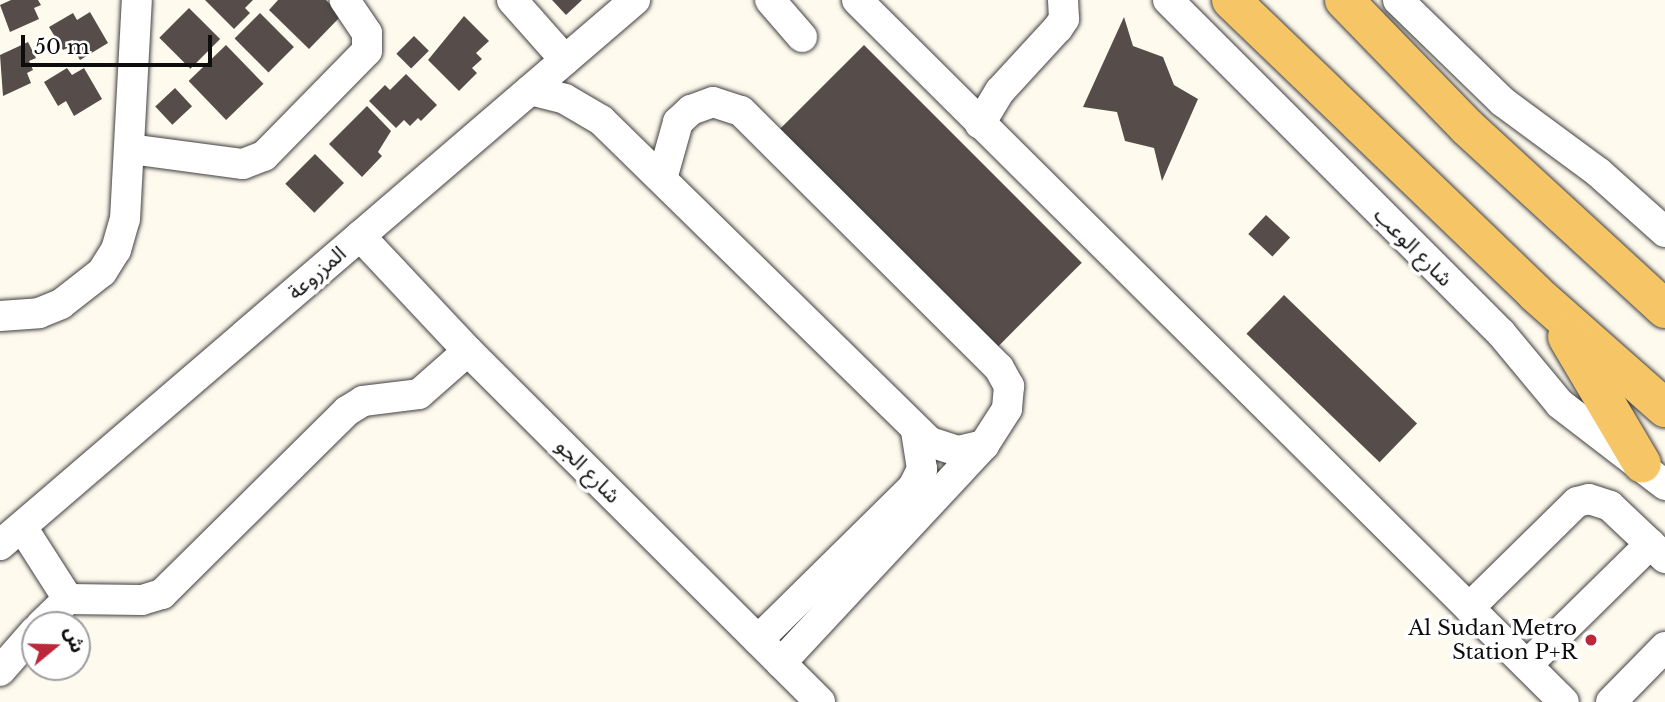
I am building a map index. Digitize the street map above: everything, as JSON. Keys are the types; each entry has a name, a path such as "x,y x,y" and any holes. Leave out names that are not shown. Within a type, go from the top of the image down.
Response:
{"main road":[{"path":"1231,0 1535,293 1665,408"},
{"path":"1344,0 1466,127 1665,309"},
{"path":"1535,293 1573,346 1653,474"}],"street":[{"path":"0,316 40,313 61,304 102,272 116,250 125,219 137,0"},
{"path":"130,149 243,164 264,156 367,51 367,33 345,0"},
{"path":"512,0 565,60"},
{"name":"المزروعة","path":"11,536 635,0"},
{"path":"770,0 802,37"},
{"path":"857,0 1564,702"},
{"path":"980,124 992,101 1058,28 1066,9 1063,0"},
{"name":"شارع الوعب","path":"1168,0 1501,333 1560,404 1653,474"},
{"path":"1398,0 1512,109 1598,172 1665,232"},
{"path":"530,90 565,99 593,114 662,178 916,430 947,450 985,445"},
{"path":"662,178 678,122 691,110 713,102 741,111 999,368 1010,396 985,445 781,663"},
{"name":"شارع الجو","path":"360,236 468,351 820,702"},
{"path":"55,611 68,599 149,600 162,594 346,411 363,401 419,394 468,351"},
{"path":"758,640 913,487 922,469 916,430"},
{"path":"1469,608 1577,502 1588,499 1610,506 1658,551 1527,665"},
{"path":"11,536 68,599"},
{"path":"0,671 21,647"},
{"path":"1611,702 1665,647"}],"building":[{"path":"11,0 38,0 41,5 34,8 39,19 10,32 0,5"},
{"path":"205,0 253,0 245,8 250,13 234,29"},
{"path":"278,0 326,0 341,16 309,49 269,10"},
{"path":"552,0 582,0 566,15"},
{"path":"189,8 220,39 190,69 159,38"},
{"path":"90,12 108,43 80,60 72,46 63,50 49,27 73,13 77,20"},
{"path":"260,13 294,47 268,72 235,38"},
{"path":"464,16 489,41 476,53 482,59 472,68 477,73 459,91 428,60"},
{"path":"1124,17 1133,46 1163,57 1174,85 1198,99 1162,181 1154,148 1125,141 1117,112 1083,107"},
{"path":"414,36 429,51 411,69 396,54"},
{"path":"28,42 36,58 29,61 33,70 27,73 31,83 3,96 0,55"},
{"path":"226,45 264,84 226,120 189,81"},
{"path":"864,45 1082,263 993,352 775,134"},
{"path":"67,68 72,75 84,68 102,99 74,116 66,101 58,106 44,82"},
{"path":"406,74 437,105 421,121 418,118 410,126 404,120 396,128 369,101 385,85 390,90"},
{"path":"175,88 192,106 172,125 155,106"},
{"path":"367,106 391,131 378,152 382,156 362,177 329,144"},
{"path":"315,154 344,183 314,213 285,184"},
{"path":"1266,215 1290,238 1272,257 1248,234"},
{"path":"1284,295 1417,424 1380,462 1246,334"}],"place":[{"name":"Al Sudan Metro Station P+R","path":"1591,640"}]}
